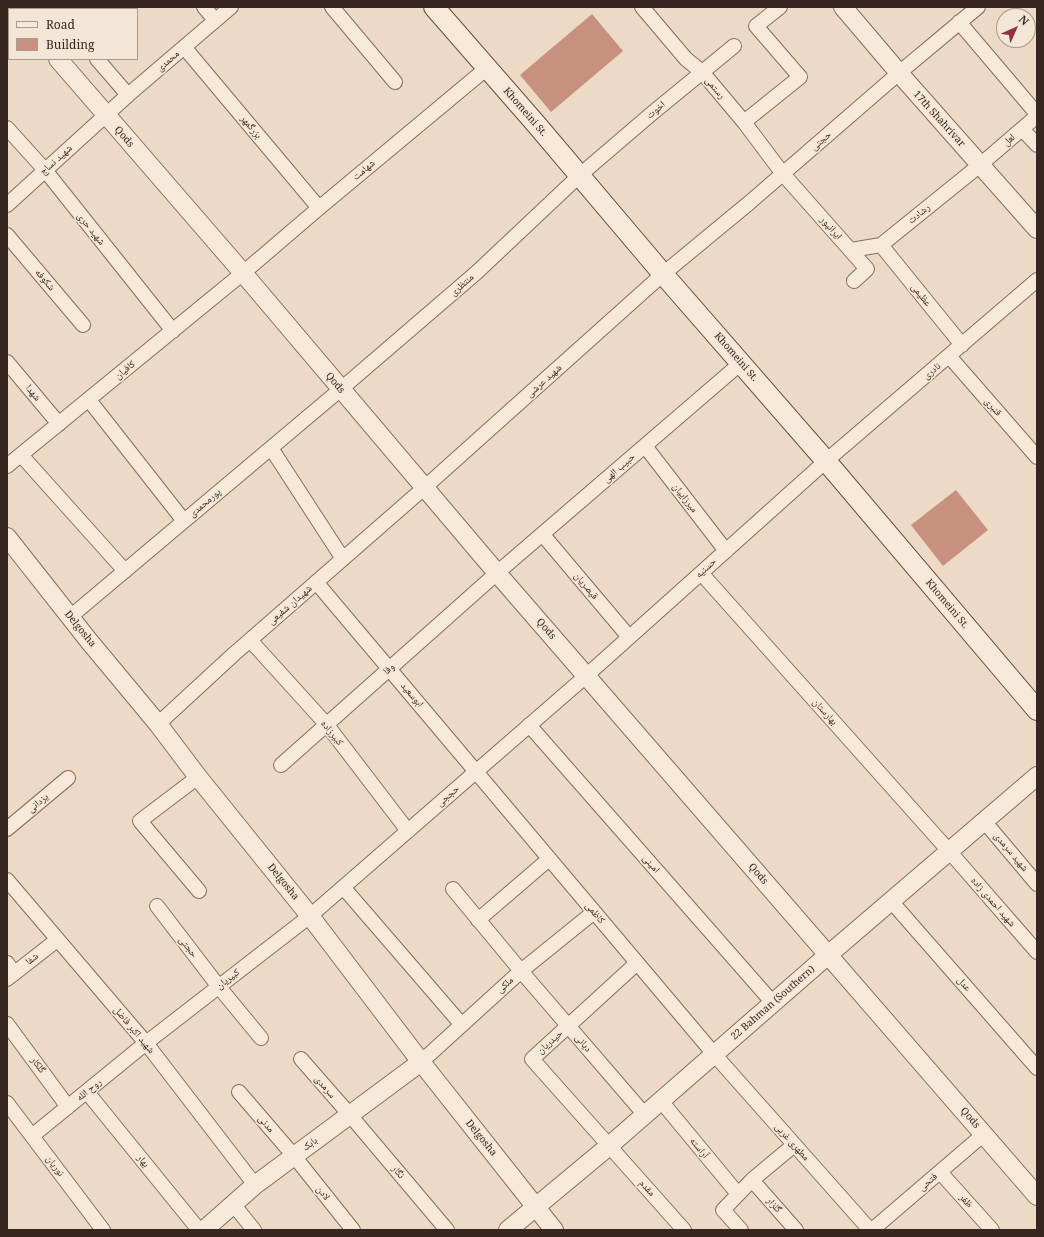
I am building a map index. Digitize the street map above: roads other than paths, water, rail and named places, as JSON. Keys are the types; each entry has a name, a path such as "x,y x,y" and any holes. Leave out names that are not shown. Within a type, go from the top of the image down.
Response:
{"main road":[{"name":"Khomeini St.","path":"434,7 826,461 1037,710"}],"street":[{"path":"204,7 215,20"},
{"name":"محمدی","path":"106,116 128,95 231,7"},
{"path":"332,7 395,82"},
{"name":"رستمی","path":"642,7 686,59 702,72 744,122 783,174"},
{"path":"744,122 800,77 756,26 780,7"},
{"name":"17th Shahrivar","path":"843,7 899,73 1037,229"},
{"name":"حجتی","path":"663,274 783,174 899,73 978,7"},
{"path":"959,22 1037,115"},
{"name":"اخوت","path":"580,176 734,46"},
{"name":"بزرگمهر","path":"184,47 319,208"},
{"name":"Qods","path":"59,60 243,273 497,573 1037,1196"},
{"path":"98,60 128,95"},
{"name":"شهامت","path":"243,273 487,68"},
{"name":"لعل","path":"980,165 1037,115"},
{"name":"شهید نساج","path":"7,204 106,116"},
{"name":"شهید حری","path":"7,128 45,170 173,331"},
{"path":"1022,129 1037,145"},
{"name":"رشادت","path":"851,250 881,245 980,165"},
{"name":"ایرانپور","path":"783,174 867,268 854,281"},
{"name":"منتظری","path":"341,389 476,273 580,176"},
{"name":"شکوفه","path":"7,235 83,324"},
{"name":"عظیمی","path":"881,245 962,345"},
{"name":"کافیان","path":"7,466 243,273"},
{"name":"شهید عرشی","path":"424,488 663,274"},
{"name":"نادری","path":"826,461 1037,280"},
{"name":"قنبری","path":"949,356 1037,457"},
{"name":"شهدا","path":"7,362 59,424"},
{"name":"حبیب الهی","path":"497,573 543,535 578,503 741,363"},
{"name":"پورمحمدی","path":"70,617 341,389"},
{"path":"89,400 184,520"},
{"name":"میرزاییان","path":"645,446 726,550"},
{"path":"271,448 343,559"},
{"path":"21,455 125,571"},
{"name":"حسنیه","path":"586,676 826,461"},
{"name":"شهیدان شفیعی","path":"158,724 250,640 424,488"},
{"name":"قیصریان","path":"543,535 629,637"},
{"name":"Delgosha","path":"7,537 310,916 421,1062 554,1230"},
{"name":"وفا","path":"281,765 497,573"},
{"name":"بهارستان","path":"701,573 949,851"},
{"name":"ابوسعید","path":"316,582 475,772"},
{"name":"کبیرزاده","path":"250,640 327,725 408,831"},
{"name":"حججی","path":"310,916 586,676"},
{"name":"امینی","path":"529,725 774,1003"},
{"name":"کاظمی","path":"475,772 714,1054"},
{"name":"22 Bahman (Southern)","path":"508,1230 609,1146 828,955 1037,776"},
{"path":"198,777 140,821 199,891"},
{"name":"یزدانی","path":"7,829 68,778"},
{"name":"شهید سرمدی","path":"984,821 1037,884"},
{"name":"شهید احمدی زاده","path":"949,851 1037,952"},
{"path":"478,920 549,859"},
{"name":"شهید اکبر فاضل","path":"7,880 146,1043 255,1185"},
{"path":"343,887 462,1024"},
{"name":"دیانی","path":"453,889 521,971 645,1115"},
{"name":"عدل","path":"891,901 1037,1068"},
{"name":"حجتی","path":"157,906 219,987 261,1038"},
{"name":"ملکی","path":"421,1062 521,971 594,912"},
{"name":"کبیریان","path":"146,1043 310,916"},
{"name":"شفا","path":"9,971 57,940"},
{"name":"حیدریان","path":"609,1146 532,1059 637,963"},
{"name":"گلکار","path":"7,1024 68,1107"},
{"name":"روح الله","path":"32,1136 146,1043"},
{"name":"مطهری غربی","path":"714,1054 871,1230"},
{"name":"سرمدی","path":"300,1059 350,1115"},
{"name":"بابک","path":"204,1230 255,1185 421,1062"},
{"name":"بهار","path":"87,1092 199,1230"},
{"name":"مدنی","path":"239,1092 294,1156"},
{"name":"آراسته","path":"661,1101 738,1194"},
{"name":"نوریان","path":"7,1103 103,1230"},
{"name":"نگار","path":"350,1115 447,1230"},
{"name":"فتحی","path":"871,1230 984,1134"},
{"path":"741,1230 723,1210 752,1180 794,1144"},
{"name":"مقدم","path":"609,1146 684,1230"},
{"name":"لادن","path":"294,1156 353,1230"},
{"name":"ظفر","path":"940,1172 992,1230"},
{"name":"گلزار","path":"752,1180 796,1230"},
{"path":"233,1204 254,1230"}]}
